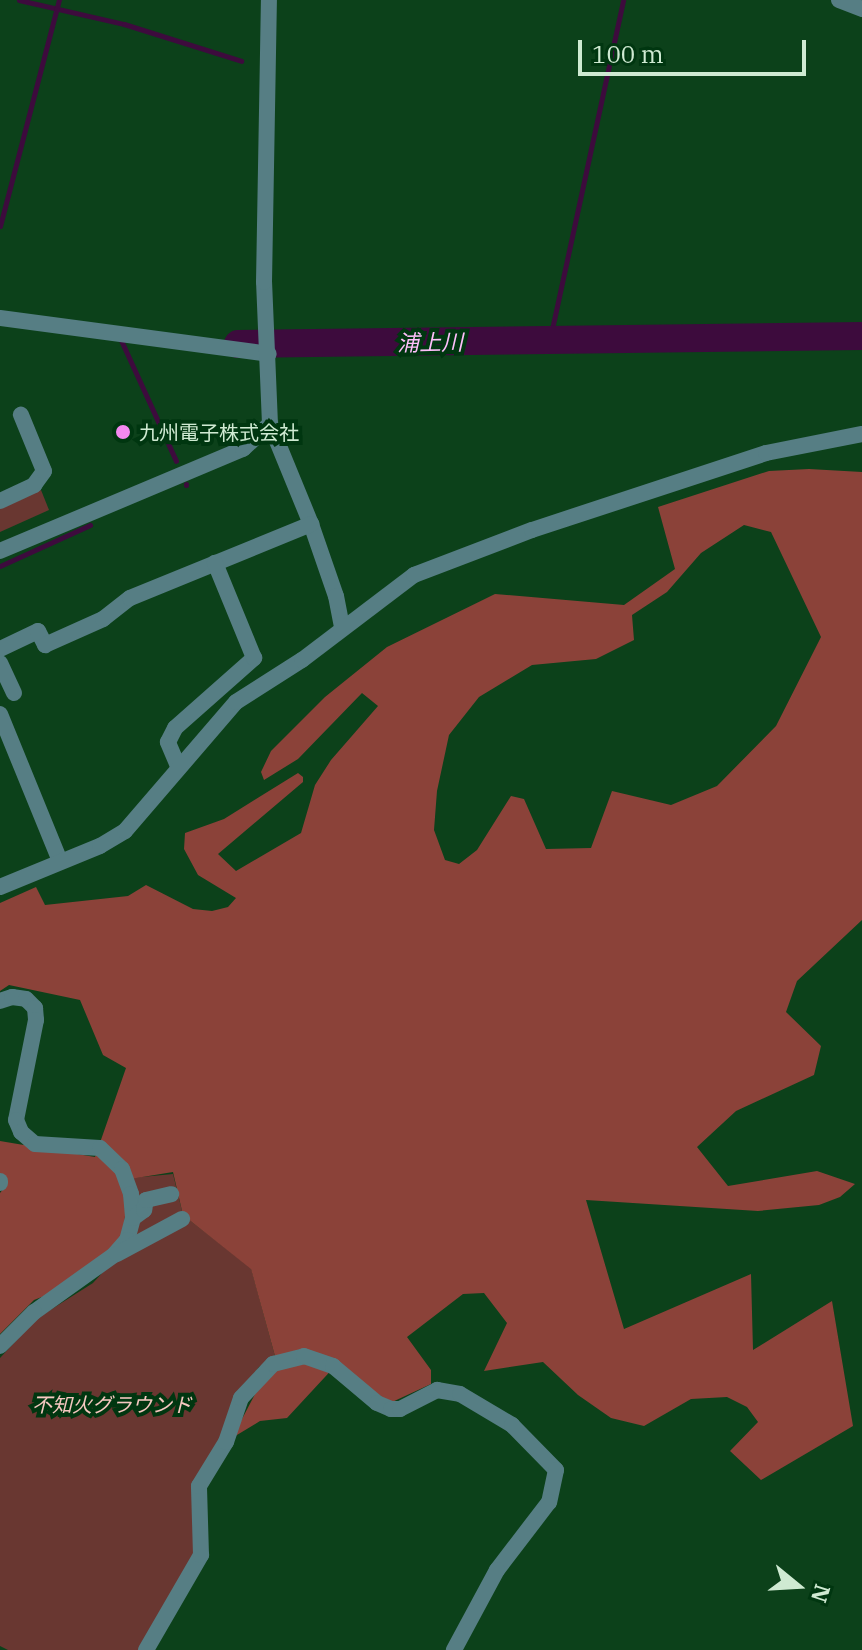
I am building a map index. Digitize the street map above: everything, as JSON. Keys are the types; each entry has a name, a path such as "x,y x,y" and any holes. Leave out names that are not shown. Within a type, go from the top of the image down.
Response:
{"street":[{"path":"269,0 264,282 270,424 311,524 336,596 342,626"},
{"path":"839,0 862,9"},
{"path":"0,318 119,336 269,346"},
{"path":"0,501 34,485 44,471 21,415"},
{"path":"0,551 243,449 270,424"},
{"path":"0,887 100,846 125,831 236,702 302,660 342,626 414,575 474,551 766,453 862,434"},
{"path":"0,649 38,631 45,645 103,619 130,598 311,524"},
{"path":"178,766 168,742 175,728 254,658 215,563"},
{"path":"0,663 14,693"},
{"path":"0,714 60,861"},
{"path":"0,1001 12,997 26,999 35,1008 36,1020 16,1120 21,1132 35,1144 100,1148 122,1169 131,1194 133,1218 127,1240 114,1255"},
{"path":"133,1218 144,1210 146,1200 171,1194"},
{"path":"0,1346 34,1312 114,1255 182,1219"},
{"path":"146,1650 201,1555 199,1486 226,1442 241,1398 273,1364 304,1356 333,1366 377,1403 391,1409 400,1409 437,1390 460,1394 512,1425 556,1470 549,1502 497,1570 454,1650"}],"green space":[{"path":"41,490 49,510 0,532 0,508"},
{"name":"不知火グラウンド","path":"173,1174 183,1215 251,1268 275,1356 259,1367 235,1398 220,1443 199,1473 193,1563 141,1650 8,1650 0,1646 0,1358 36,1319 93,1283 113,1261 131,1178"}],"shaded area":[{"path":"809,469 862,472 862,920 797,981 786,1012 821,1046 814,1075 736,1111 697,1147 728,1186 817,1171 855,1184 840,1197 819,1205 758,1211 586,1200 624,1329 751,1274 753,1350 832,1301 853,1426 761,1480 730,1451 758,1422 747,1407 727,1397 691,1399 644,1426 611,1418 578,1395 543,1362 484,1371 507,1323 484,1293 463,1294 407,1337 431,1370 431,1384 390,1403 337,1364 287,1418 260,1421 232,1438 275,1356 251,1269 183,1215 173,1172 124,1180 128,1195 122,1236 105,1254 52,1293 34,1300 0,1334 0,1193 7,1184 0,1176 0,1141 95,1157 126,1068 103,1055 80,1000 9,985 0,991 0,903 36,887 45,905 128,896 146,885 193,909 212,911 228,907 236,898 198,875 184,849 185,833 224,819 298,773 303,777 303,782 218,854 236,871 301,833 315,785 331,760 378,706 362,693 298,759 264,780 261,772 271,751 325,697 387,647 495,594 624,605 675,569 658,507 769,471","holes":["744,525 771,532 821,637 776,726 717,786 671,805 612,791 591,848 546,849 524,799 511,796 477,850 459,864 445,860 434,830 437,791 449,735 479,697 532,665 596,659 634,640 632,615 667,592 701,553"]}],"waterway":[{"path":"19,0 124,24 241,61"},
{"path":"0,226 59,0"},
{"path":"549,343 623,0"},
{"name":"浦上川","path":"238,344 862,336"},
{"path":"120,338 176,461"},
{"path":"0,566 90,525"}],"place":[{"name":"九州電子株式会社","path":"123,432"}]}
